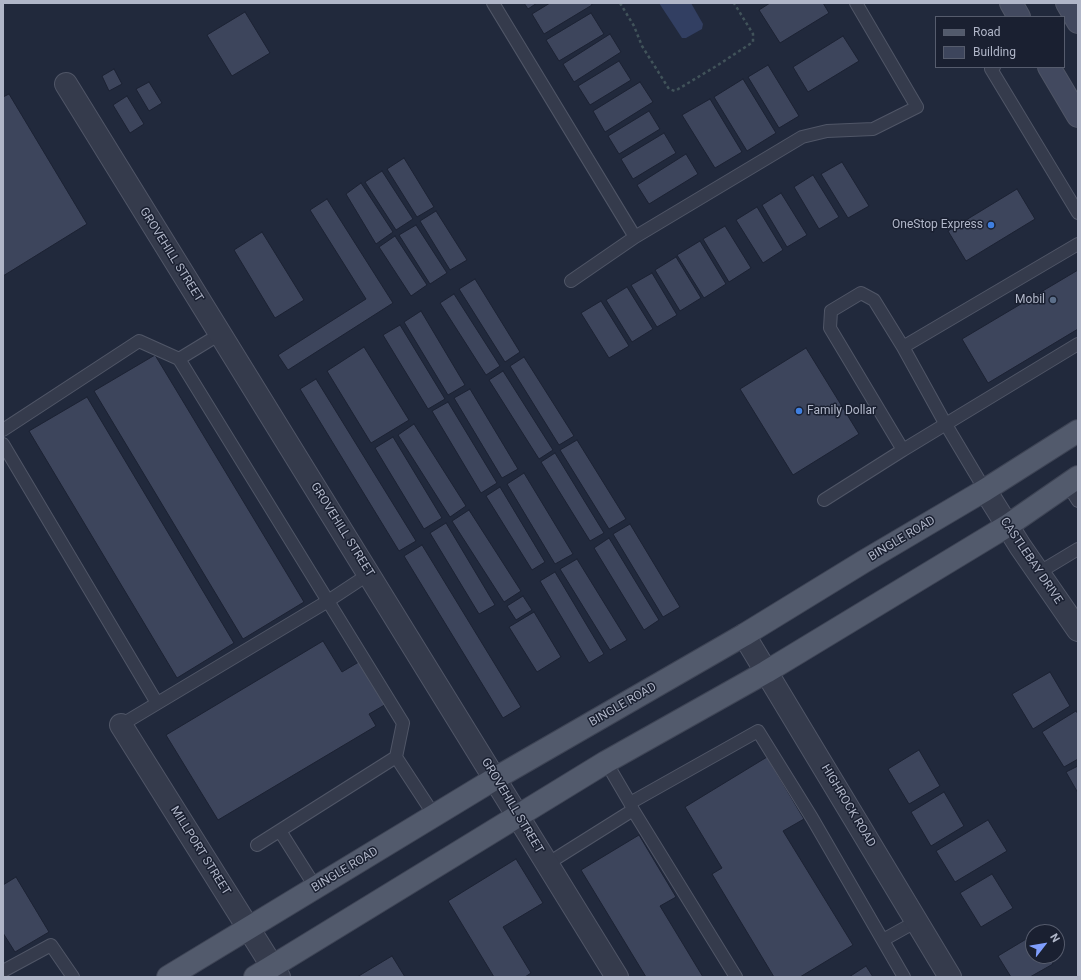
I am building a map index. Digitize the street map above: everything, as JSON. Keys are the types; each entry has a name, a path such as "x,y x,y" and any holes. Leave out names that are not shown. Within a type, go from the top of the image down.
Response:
{"main road":[{"path":"1011,3 1018,16"},
{"path":"1050,68 1078,116"},
{"name":"BINGLE ROAD","path":"168,977 496,778 744,635 863,562 985,490 1078,431"},
{"path":"269,973 606,762 766,672 1074,487"}],"street":[{"name":"GROVEHILL STREET","path":"66,84 496,778 617,977"},
{"name":"CASTLEBAY DRIVE","path":"985,490 1038,573 1078,630"},
{"name":"HIGHROCK ROAD","path":"744,635 950,977"},
{"name":"MILLPORT STREET","path":"122,725 249,929 269,973"}],"lane":[{"path":"493,3 635,237"},
{"path":"571,281 635,237 802,137 828,131 873,128 916,107 856,3"},
{"path":"992,68 991,69 1078,213"},
{"path":"903,346 1078,244"},
{"path":"903,450 830,328 831,311 861,293 874,300 903,346 945,423 985,490"},
{"path":"179,359 220,334"},
{"path":"3,430 139,341 179,359 403,723 396,757 434,816"},
{"path":"824,500 945,423 1078,344"},
{"path":"3,444 157,703"},
{"path":"1038,573 1078,549"},
{"path":"122,725 328,601 370,574"},
{"path":"547,864 631,806 758,731 812,818 904,977"},
{"path":"257,845 396,757"},
{"path":"606,762 631,806 736,977"},
{"path":"280,831 316,888"},
{"path":"883,940 917,921"},
{"path":"3,971 51,945 73,977"}],"path":[{"path":"620,3 634,26 642,46 669,89 675,91 718,66 753,42 753,34 734,3"}],"water":[{"path":"659,3 691,3 703,24 702,29 686,38 682,38"}],"building":[{"path":"524,3 537,3 528,9"},
{"path":"550,3 591,3 592,5 544,34 532,14"},
{"path":"770,3 823,3 829,13 780,43 759,10"},
{"path":"245,12 270,53 232,76 207,35"},
{"path":"591,13 604,34 559,61 546,40"},
{"path":"610,34 621,52 574,82 563,64"},
{"path":"843,36 859,61 808,92 793,67"},
{"path":"619,61 631,80 590,105 578,86"},
{"path":"768,65 799,116 779,128 748,77"},
{"path":"114,69 122,84 109,91 102,76"},
{"path":"743,79 776,133 747,151 714,97"},
{"path":"149,82 162,103 149,111 136,89"},
{"path":"640,82 653,102 605,132 593,111"},
{"path":"9,94 87,224 3,276 3,97"},
{"path":"127,96 144,124 130,133 113,105"},
{"path":"710,99 742,152 715,168 682,115"},
{"path":"649,111 660,129 619,154 608,136"},
{"path":"664,133 676,153 633,179 621,159"},
{"path":"686,154 698,174 649,204 637,185"},
{"path":"404,158 434,207 417,217 387,169"},
{"path":"842,162 869,206 848,218 821,174"},
{"path":"382,171 413,219 396,230 365,182"},
{"path":"813,175 839,217 819,229 794,187"},
{"path":"361,183 393,232 376,244 346,194"},
{"name":"OneStop Express","path":"1017,189 1035,219 966,261 948,231"},
{"path":"781,193 807,235 787,247 762,205"},
{"path":"327,199 393,303 288,370 278,355 366,299 310,210"},
{"path":"757,207 783,250 763,263 736,220"},
{"path":"436,211 467,260 450,270 420,221"},
{"path":"416,225 447,273 430,284 399,235"},
{"path":"725,226 751,268 729,282 703,239"},
{"path":"262,232 304,300 275,318 234,250"},
{"path":"395,236 427,285 411,296 379,247"},
{"path":"700,241 726,284 704,298 677,255"},
{"path":"676,257 701,298 680,311 655,270"},
{"name":"Mobil","path":"1078,270 1078,329 988,383 962,339"},
{"path":"652,273 677,315 657,327 631,285"},
{"path":"475,279 520,352 505,362 459,289"},
{"path":"627,287 653,329 632,342 606,300"},
{"path":"454,294 500,366 486,375 440,303"},
{"path":"601,301 629,346 609,358 581,313"},
{"path":"421,311 465,385 448,395 404,322"},
{"path":"400,325 445,399 428,409 383,335"},
{"path":"364,347 409,420 371,443 327,371"},
{"name":"Family Dollar","path":"806,348 859,434 793,475 740,389"},
{"path":"155,355 304,602 243,639 94,391"},
{"path":"524,357 574,436 559,445 510,366"},
{"path":"503,371 553,450 539,459 489,380"},
{"path":"316,379 416,541 399,551 300,389"},
{"path":"470,389 518,469 502,478 454,398"},
{"path":"87,397 234,643 177,678 29,431"},
{"path":"448,402 497,483 481,493 432,411"},
{"path":"414,424 466,506 450,517 398,435"},
{"path":"393,437 442,518 424,529 375,448"},
{"path":"577,440 626,519 609,529 560,450"},
{"path":"555,453 604,533 590,541 541,462"},
{"path":"524,473 573,554 555,564 507,484"},
{"path":"500,487 545,562 532,570 486,496"},
{"path":"469,510 521,591 504,602 452,521"},
{"path":"446,523 495,605 479,614 430,533"},
{"path":"630,524 680,607 663,617 613,534"},
{"path":"609,538 659,620 644,630 594,548"},
{"path":"422,545 521,707 503,718 404,556"},
{"path":"577,559 627,640 610,650 560,569"},
{"path":"555,572 604,654 589,663 540,581"},
{"path":"523,596 532,610 516,620 507,606"},
{"path":"534,612 561,657 537,672 509,627"},
{"path":"323,641 342,672 362,660 388,703 369,714 376,726 218,820 166,735"},
{"path":"1050,672 1070,706 1033,729 1012,694"},
{"path":"1076,711 1078,714 1078,759 1064,767 1042,732"},
{"path":"919,750 940,786 909,804 888,769"},
{"path":"767,757 804,819 783,831 853,945 800,977 774,977 712,874 722,868 685,807"},
{"path":"1078,766 1078,793 1066,772"},
{"path":"944,792 964,826 931,846 911,812"},
{"path":"988,820 1007,851 955,882 936,851"},
{"path":"639,835 676,897 660,906 703,977 646,977 581,870"},
{"path":"516,859 543,903 503,927 531,973 525,977 494,977 448,901"},
{"path":"992,874 1013,908 981,927 960,893"},
{"path":"16,877 49,932 15,952 3,933 3,885"},
{"path":"1025,940 1025,964 1053,964 1030,977 1011,977 998,956"},
{"path":"392,956 405,977 357,977"},
{"path":"866,966 873,977 849,977"}],"place":[{"name":"OneStop Express","path":"991,225"},
{"name":"Mobil","path":"1053,300"},
{"name":"Family Dollar","path":"799,411"}]}
